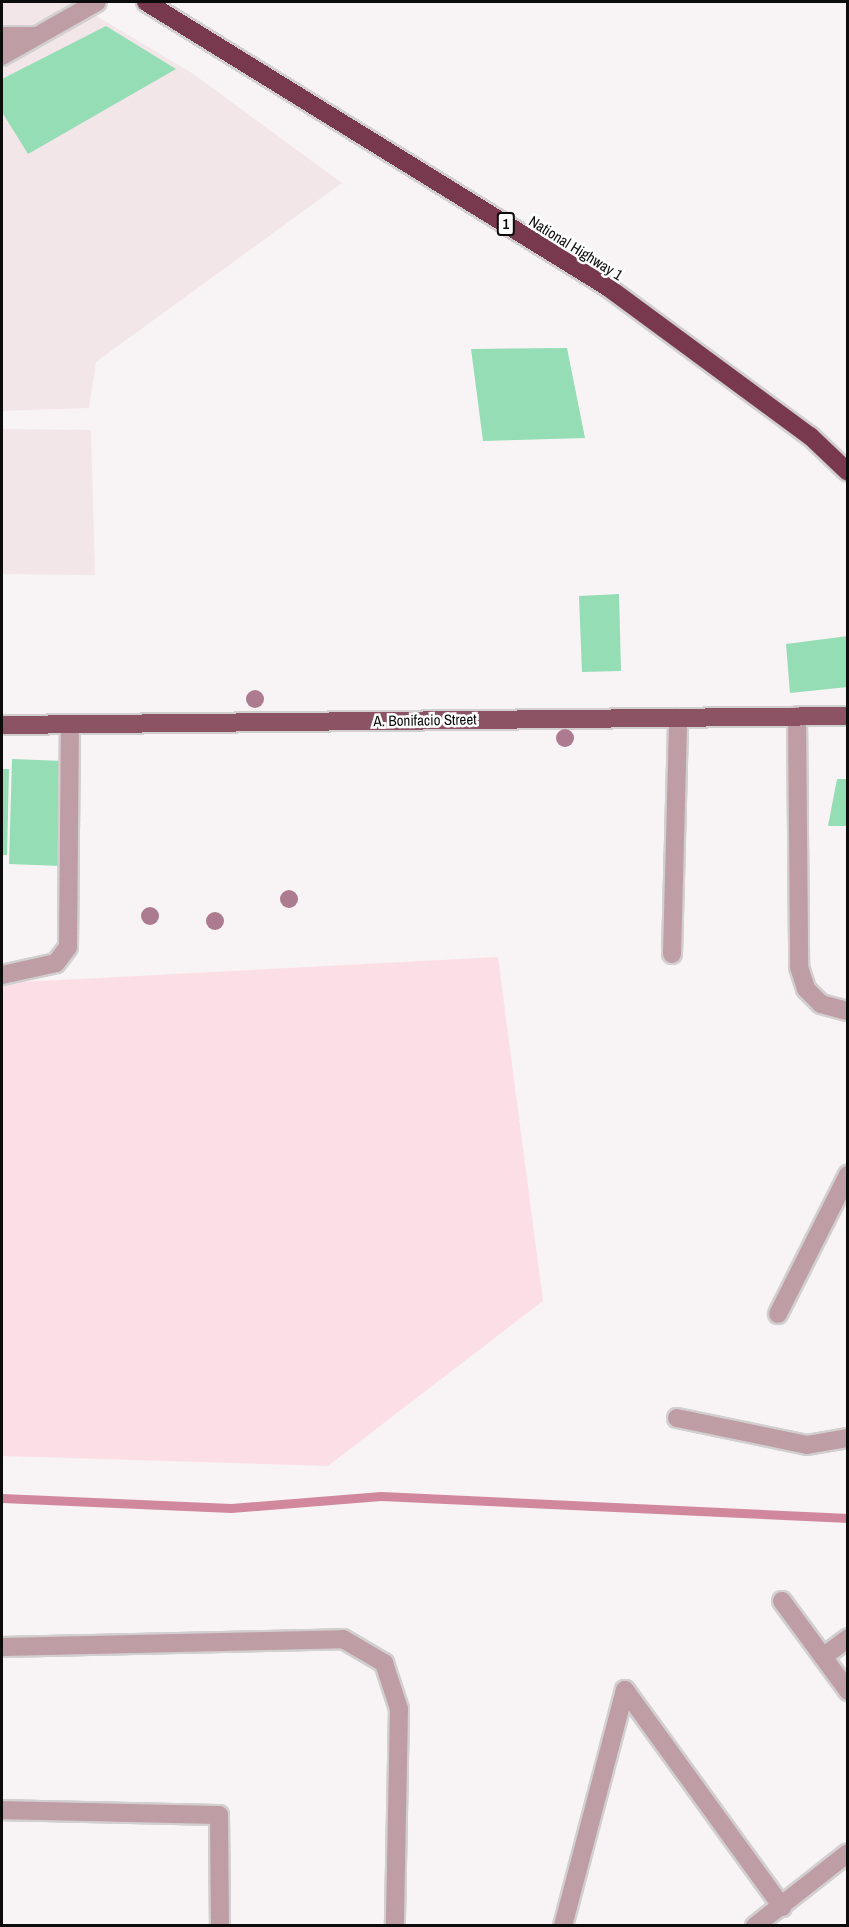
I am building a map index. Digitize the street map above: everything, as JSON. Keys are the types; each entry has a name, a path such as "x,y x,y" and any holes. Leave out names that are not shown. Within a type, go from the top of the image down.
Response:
{"highway":[{"name":"National Highway 1","path":"146,2 609,288 810,436 848,472"}],"main road":[{"name":"A. Bonifacio Street","path":"2,724 848,716"}],"street":[{"path":"2,56 97,2"},
{"path":"2,36 35,36"},
{"path":"797,716 799,967 806,989 821,1004 848,1011"},
{"path":"672,954 678,717"},
{"path":"2,975 56,963 68,947 70,724"},
{"path":"778,1314 848,1175"},
{"path":"677,1418 807,1445 848,1438"},
{"path":"782,1601 848,1691"},
{"path":"823,1657 848,1638"},
{"path":"2,1647 343,1639 384,1663 399,1709 395,1926"},
{"path":"563,1926 625,1690 782,1907"},
{"path":"2,1810 219,1815 220,1926"},
{"path":"755,1926 848,1853"}],"shaded area":[{"path":"2,2 73,2 192,73 342,183 96,362 89,408 2,411"},
{"path":"2,429 91,430 95,575 2,574"},
{"path":"498,957 543,1301 328,1466 2,1456 2,983"}],"building":[{"path":"106,26 176,69 28,154 2,112 2,79"},
{"path":"567,348 585,438 483,441 471,349"},
{"path":"619,594 621,671 582,672 579,596"},
{"path":"848,636 848,687 790,693 786,644"},
{"path":"12,759 64,761 61,866 9,864"},
{"path":"2,769 9,769 7,855 2,855"},
{"path":"837,779 848,779 848,826 828,826"}],"waterway":[{"path":"2,1498 231,1508 381,1496 848,1518"}]}
